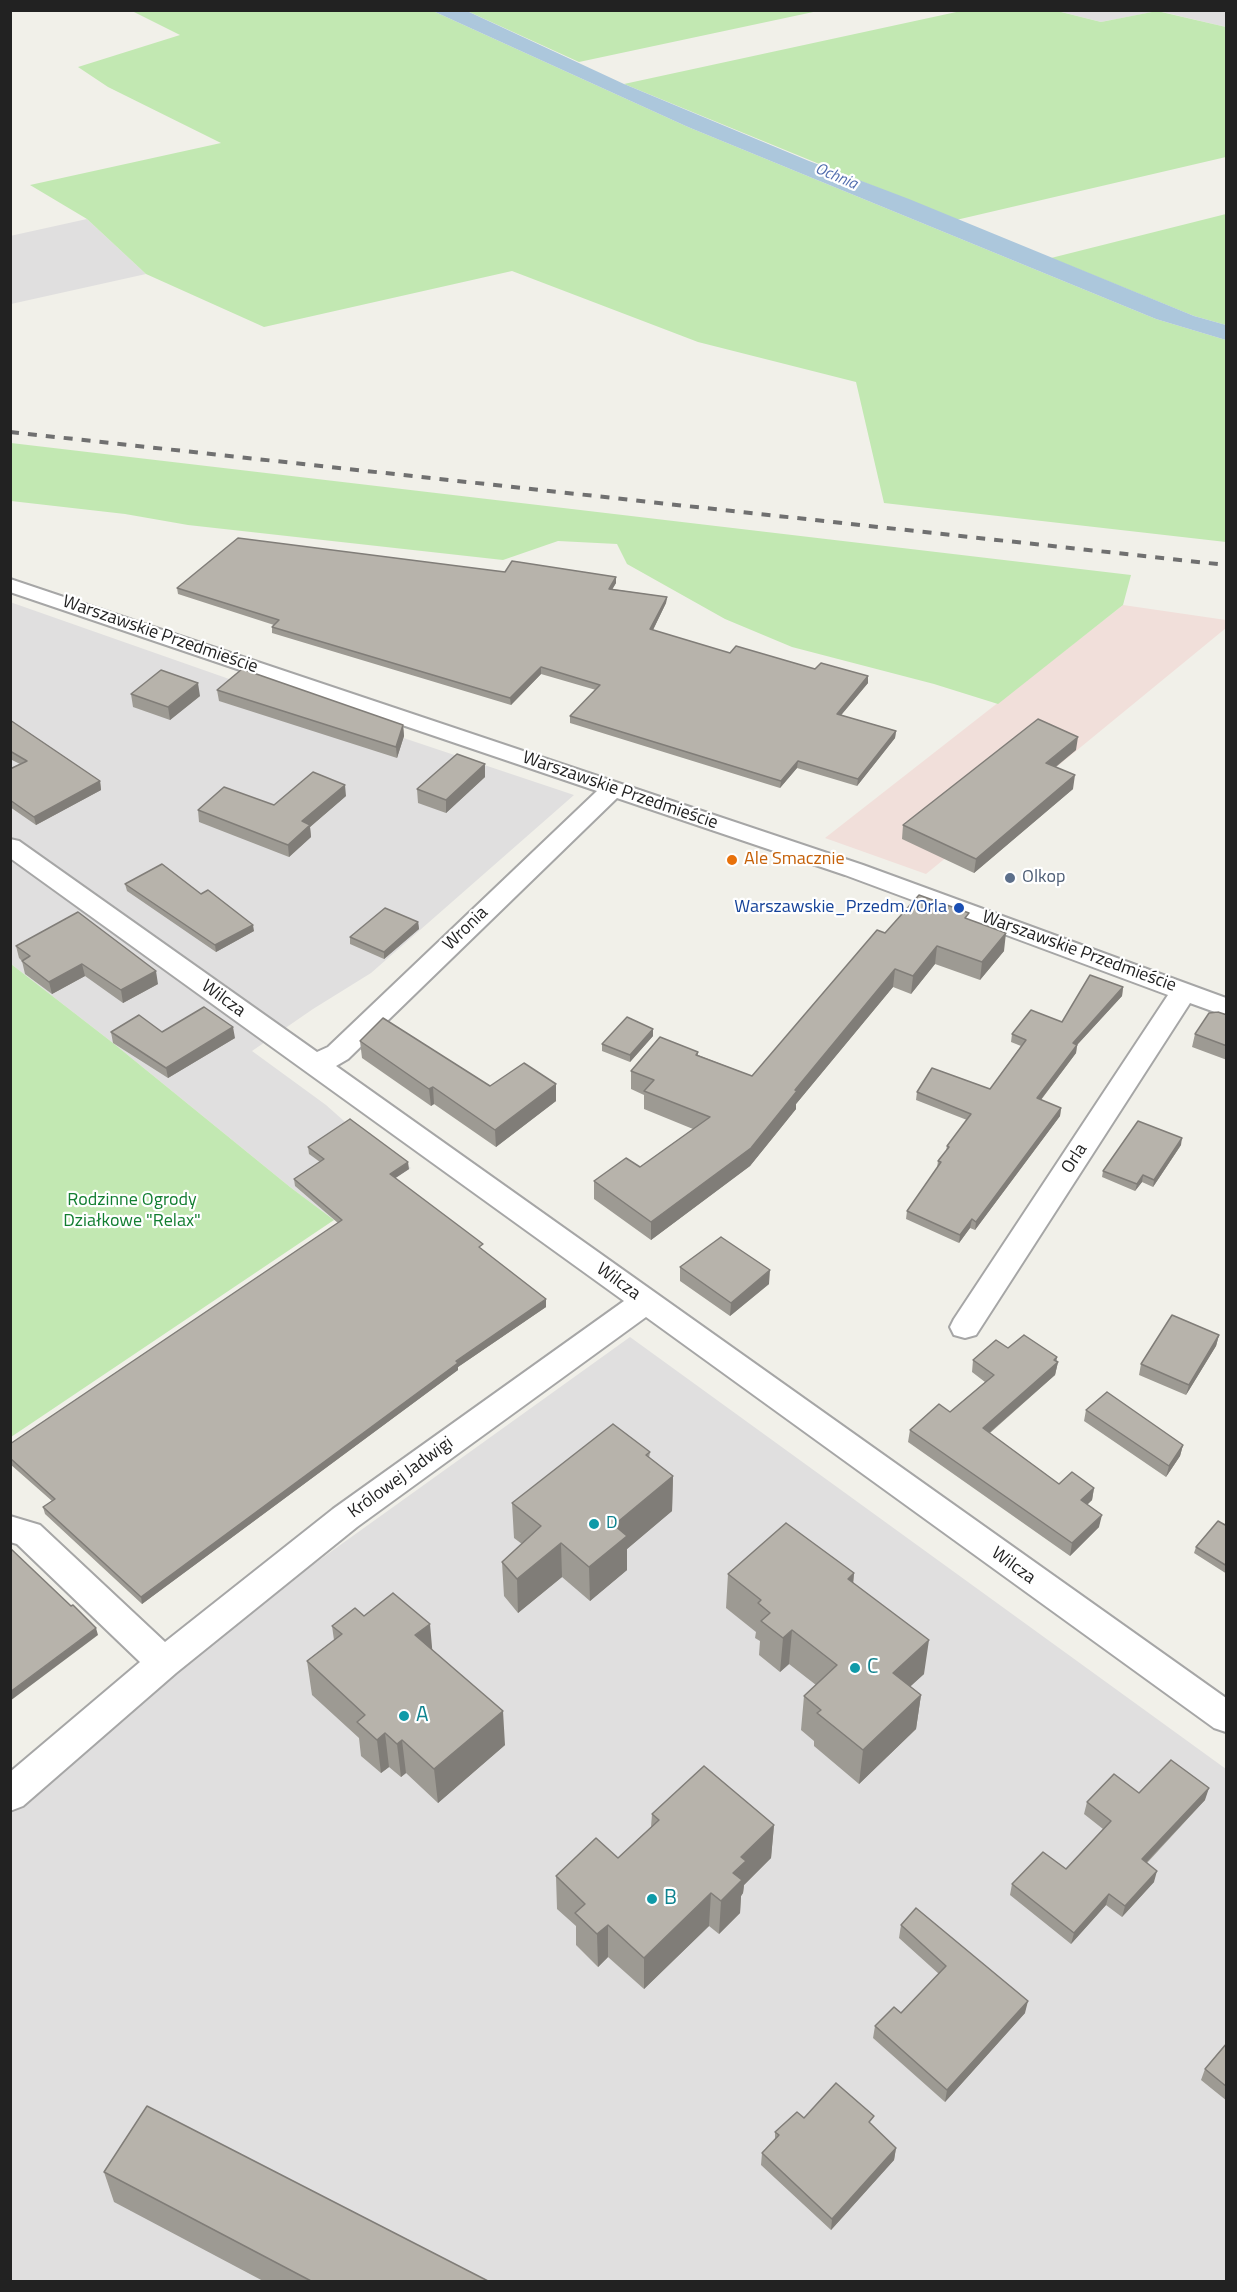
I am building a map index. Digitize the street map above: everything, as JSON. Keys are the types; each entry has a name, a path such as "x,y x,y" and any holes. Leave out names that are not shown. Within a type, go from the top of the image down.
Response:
{"street":[{"name":"Warszawskie Przedmieście","path":"10,585 854,870 1227,1007"},
{"name":"Wronia","path":"316,1065 338,1053 613,789"},
{"name":"Wilcza","path":"10,846 1227,1717"},
{"name":"Orla","path":"965,1327 1185,992"},
{"name":"Królowej Jadwigi","path":"10,1795 164,1663 345,1518 645,1302"},
{"path":"10,1529 28,1534 164,1663"}],"shaded area":[{"path":"1057,11 1158,11 1101,22"},
{"path":"1158,11 1226,11 1226,27"},
{"path":"87,219 146,274 11,304 10,236"},
{"path":"10,602 269,693 574,795 371,973 252,1051 326,1105 344,1121 411,1168 334,1220 11,964"},
{"path":"1123,605 1226,620 1226,628 926,874 825,838"},
{"path":"630,1337 1226,1769 1226,2281 11,2281 10,1782"}],"green space":[{"path":"132,11 433,11 688,127 1156,319 1226,340 1226,542 884,503 856,382 698,342 512,271 264,327 146,274 87,219 30,185 221,143 108,87 78,67 180,35"},
{"path":"467,11 818,11 579,62"},
{"path":"961,11 1057,11 1101,22 1157,11 1226,27 1226,157 956,220 624,84"},
{"path":"1226,214 1226,325 1194,316 1051,258"},
{"path":"11,443 1131,575 1123,605 998,704 934,684 792,647 725,619 627,564 617,544 558,541 503,560 188,525 125,514 11,501"},
{"name":"Rodzinne Ogrody Działkowe \"Relax\"","path":"11,964 334,1220 11,1437"}],"water":[{"name":"Ochnia","path":"433,11 467,11 624,84 809,161 909,199 1194,316 1226,325 1226,340 1156,319 688,127"}],"building":[{"path":"238,538 505,572 512,561 616,577 609,589 667,597 650,629 730,653 736,646 815,669 821,663 868,676 837,714 896,731 858,779 798,761 781,781 570,716 600,685 541,667 510,698 272,627 279,620 177,588"},
{"path":"242,669 403,725 396,747 217,690"},
{"path":"161,670 198,683 168,707 131,694"},
{"path":"1038,719 1078,737 1046,763 1075,775 976,859 903,825"},
{"path":"10,720 100,781 34,817 10,800 10,769 27,761 10,751"},
{"path":"457,754 485,764 446,800 417,789"},
{"path":"313,772 345,785 302,821 310,825 288,845 198,810 224,787 274,805"},
{"path":"162,864 201,894 208,890 253,925 215,945 125,884"},
{"path":"919,895 969,913 965,918 1006,933 982,962 937,946 913,976 895,969 795,1090 797,1091 751,1148 651,1222 594,1181 626,1158 640,1167 710,1117 644,1091 654,1080 631,1071 660,1037 698,1052 696,1055 752,1076 877,930 885,933"},
{"path":"385,908 418,922 384,952 350,937"},
{"path":"78,912 156,971 121,990 82,964 49,982 22,961 30,956 16,946"},
{"path":"1090,975 1123,987 1073,1043 1077,1045 1037,1098 1061,1108 976,1222 972,1219 960,1235 907,1211 941,1162 938,1161 949,1147 947,1146 971,1114 917,1092 932,1068 990,1089 1026,1040 1012,1034 1031,1010 1062,1022"},
{"path":"204,1007 233,1027 166,1068 111,1032 139,1015 162,1032"},
{"path":"1218,1012 1227,1015 1227,1046 1195,1034 1209,1013"},
{"path":"627,1017 653,1029 630,1055 602,1044"},
{"path":"383,1018 490,1086 524,1063 556,1084 495,1130 433,1087 429,1089 360,1041"},
{"path":"350,1119 408,1162 390,1174 483,1244 479,1247 546,1299 456,1361 458,1363 141,1597 43,1507 55,1499 10,1458 10,1444 342,1220 294,1179 324,1159 308,1147"},
{"path":"1138,1121 1182,1138 1154,1180 1143,1175 1137,1184 1103,1171"},
{"path":"721,1237 770,1270 731,1303 680,1267"},
{"path":"1172,1315 1219,1335 1189,1385 1141,1364"},
{"path":"1024,1335 1057,1357 1054,1360 1058,1362 983,1428 1059,1484 1072,1472 1094,1488 1081,1500 1102,1515 1072,1543 910,1430 939,1404 950,1412 994,1375 973,1360 996,1340 1008,1348"},
{"path":"1107,1392 1183,1445 1169,1466 1086,1410"},
{"path":"613,1424 650,1452 646,1455 673,1476 614,1525 627,1536 589,1567 561,1543 517,1579 502,1562 541,1526 512,1503"},
{"path":"1218,1521 1227,1526 1227,1566 1196,1547"},
{"name":"C","path":"786,1523 854,1573 848,1579 929,1640 893,1673 921,1695 863,1750 817,1713 821,1710 804,1696 837,1665 792,1630 783,1638 761,1621 770,1613 758,1603 761,1600 728,1574"},
{"path":"10,1548 96,1628 10,1692"},
{"name":"A","path":"393,1593 430,1624 415,1635 503,1711 434,1769 402,1740 397,1744 385,1733 377,1740 357,1722 365,1715 307,1661 342,1634 332,1626 355,1608 364,1616"},
{"path":"1171,1760 1209,1788 1142,1859 1157,1871 1125,1906 1109,1894 1074,1933 1012,1884 1043,1852 1066,1869 1111,1821 1087,1802 1114,1774 1139,1793"},
{"name":"B","path":"704,1766 774,1825 741,1857 746,1861 733,1873 742,1880 721,1901 711,1893 644,1958 608,1925 597,1934 575,1913 585,1904 556,1876 596,1838 618,1858 659,1820 652,1814"},
{"path":"916,1908 1028,2001 947,2090 875,2026 894,2007 901,2013 946,1966 901,1925"},
{"path":"1227,2043 1227,2087 1205,2069"},
{"path":"836,2083 874,2116 869,2122 896,2148 832,2219 762,2153 779,2135 775,2132 797,2112 804,2118"},
{"path":"147,2106 490,2282 313,2282 104,2172"}],"railway":[{"path":"10,432 1226,565"}],"place":[{"name":"Ale Smacznie","path":"732,860"},
{"name":"Olkop","path":"1010,878"},
{"name":"Warszawskie_Przedm./Orla","path":"959,908"},
{"name":"D","path":"594,1524"},
{"name":"C","path":"855,1668"},
{"name":"A","path":"404,1716"},
{"name":"B","path":"652,1899"}]}
